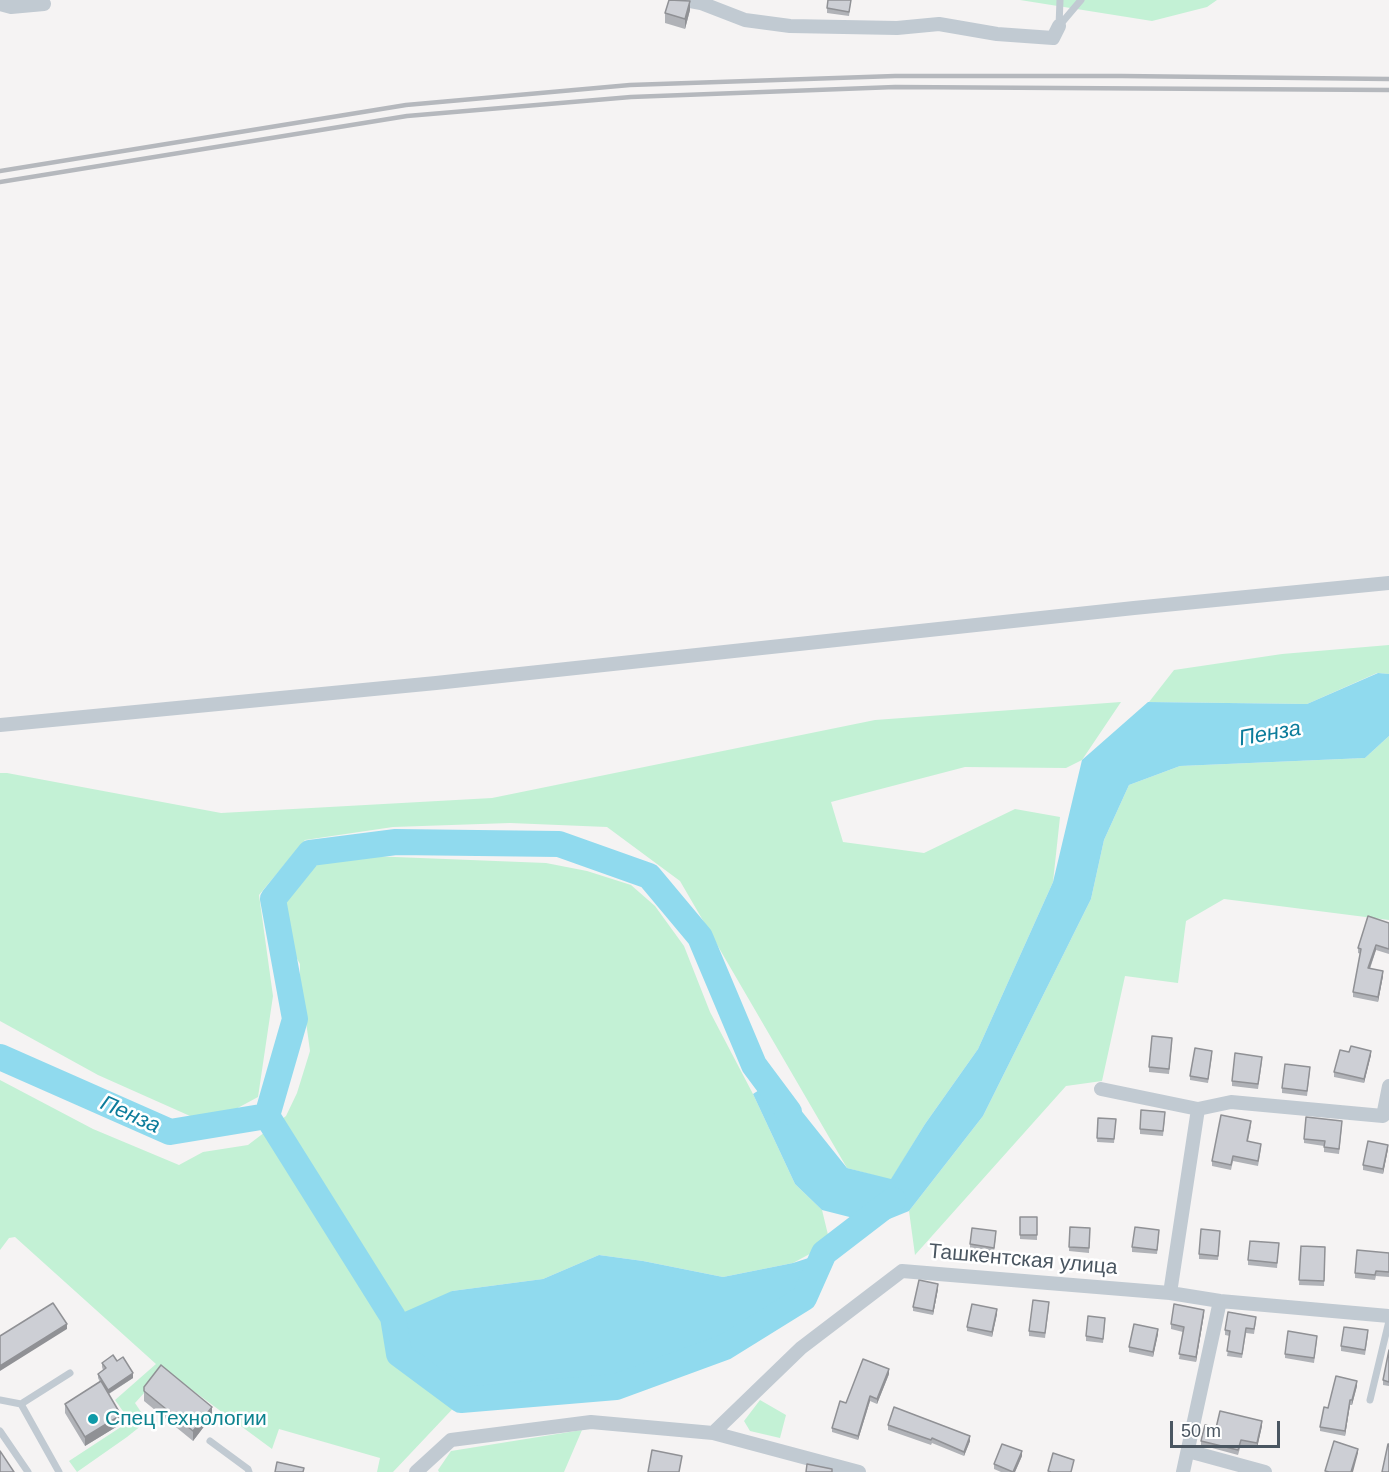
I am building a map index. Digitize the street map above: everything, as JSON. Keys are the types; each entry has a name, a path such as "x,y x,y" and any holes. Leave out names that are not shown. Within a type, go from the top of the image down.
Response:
{"street":[{"path":"686,0 701,3 745,20 790,26 897,27 939,24 997,34 1053,38 1059,26"},
{"path":"0,4 11,7 44,4"},
{"path":"0,725 424,684 1389,583"},
{"path":"1101,1089 1198,1109 1231,1102 1386,1117 1389,1086"},
{"path":"1170,1293 1198,1109"},
{"name":"Ташкентская улица","path":"713,1432 801,1348 902,1271 1170,1293 1220,1301 1389,1316"},
{"path":"1183,1472 1220,1301"},
{"path":"416,1472 451,1440 591,1422 713,1432 859,1472"},
{"path":"1188,1451 1265,1472"}],"lane":[{"path":"1059,26 1060,0"},
{"path":"1059,26 1081,0"},
{"path":"1370,1400 1389,1320"},
{"path":"0,1400 21,1404 70,1373"},
{"path":"21,1404 59,1472"},
{"path":"0,1431 28,1472"},
{"path":"210,1441 249,1472"}],"green space":[{"path":"1020,0 1217,0 1207,7 1152,21"},
{"path":"1389,645 1389,674 1377,673 1307,704 1149,702 1174,670 1282,654"},
{"path":"1121,702 1082,760 1066,768 965,767 831,802 843,842 924,853 1015,809 1060,817 1053,882 978,1049 925,1124 891,1180 847,1168 680,881 607,827 510,823 393,827 305,840 259,895 273,996 258,1097 208,1124 98,1075 0,1021 0,773 221,813 492,798 875,720"},
{"path":"1389,736 1389,920 1224,899 1186,921 1178,983 1125,976 1102,1081 1066,1086 915,1255 909,1211 983,1116 1091,899 1104,840 1129,785 1180,766 1365,758"},
{"path":"370,856 546,863 587,871 631,885 655,906 684,946 710,1012 753,1094 795,1184 822,1210 830,1243 793,1263 723,1277 599,1255 543,1279 452,1291 399,1354 461,1400 393,1472 377,1472 380,1458 279,1429 272,1449 165,1370 135,1403 147,1421 77,1472 69,1461 130,1421 115,1400 156,1364 15,1237 9,1238 0,1250 0,1080 93,1129 179,1165 203,1152 248,1145 286,1116 297,1093 310,1051 300,964 287,941 283,900 303,874 326,859"},
{"path":"760,1400 786,1415 780,1438 750,1431 744,1421"},
{"path":"582,1430 564,1472 439,1472 438,1470 451,1451"}],"water":[{"path":"1378,673 1389,674 1389,736 1365,758 1180,766 1129,785 1104,840 1091,899 983,1116 909,1211 877,1224 822,1210 795,1184 753,1094 776,1079 847,1168 891,1179 925,1124 978,1049 1053,882 1082,760 1148,702 1307,704"},
{"path":"824,1253 804,1298 725,1347 616,1387 461,1400 399,1354 393,1317 452,1291 543,1279 599,1255 723,1277 793,1263"}],"building":[{"path":"669,0 690,1 685,19 665,13"},
{"path":"828,0 851,0 849,12 827,8"},
{"path":"1368,916 1389,923 1389,949 1376,945 1368,968 1383,971 1378,997 1353,992 1361,949 1358,948"},
{"path":"1152,1036 1172,1038 1169,1069 1149,1067"},
{"path":"1351,1046 1371,1051 1364,1079 1334,1072 1340,1050 1349,1052"},
{"path":"1195,1048 1212,1051 1208,1079 1190,1076"},
{"path":"1235,1053 1262,1057 1258,1084 1232,1081"},
{"path":"1285,1064 1310,1067 1307,1091 1282,1088"},
{"path":"1141,1110 1165,1112 1163,1131 1140,1129"},
{"path":"1221,1115 1251,1121 1247,1141 1261,1144 1258,1161 1233,1156 1231,1165 1212,1161"},
{"path":"1306,1117 1342,1121 1339,1149 1324,1147 1325,1141 1304,1139"},
{"path":"1098,1118 1116,1119 1114,1139 1097,1138"},
{"path":"1368,1141 1388,1145 1383,1169 1363,1165"},
{"path":"1020,1217 1037,1217 1037,1235 1020,1235"},
{"path":"1070,1227 1090,1228 1089,1248 1069,1247"},
{"path":"1135,1227 1159,1230 1157,1250 1132,1247"},
{"path":"972,1228 996,1231 994,1248 970,1244"},
{"path":"1201,1229 1220,1231 1218,1256 1199,1254"},
{"path":"1250,1241 1279,1243 1277,1263 1248,1260"},
{"path":"1301,1246 1325,1247 1324,1281 1299,1280"},
{"path":"1357,1250 1389,1253 1389,1272 1376,1271 1375,1275 1355,1273"},
{"path":"919,1280 938,1284 933,1311 913,1307"},
{"path":"1033,1300 1049,1302 1045,1333 1029,1331"},
{"path":"53,1303 67,1324 0,1366 0,1336"},
{"path":"972,1304 997,1309 992,1332 967,1327"},
{"path":"1174,1304 1204,1310 1196,1357 1179,1354 1184,1327 1171,1324"},
{"path":"1228,1312 1256,1317 1254,1329 1246,1328 1242,1354 1227,1351 1230,1331 1225,1330"},
{"path":"1088,1316 1105,1318 1103,1339 1086,1336"},
{"path":"1134,1324 1158,1329 1153,1352 1129,1347"},
{"path":"1344,1327 1368,1330 1365,1350 1341,1346"},
{"path":"1288,1331 1317,1336 1314,1358 1285,1354"},
{"path":"1389,1350 1389,1382 1383,1380"},
{"path":"113,1355 117,1361 123,1357 133,1373 108,1390 98,1374 106,1368 102,1363"},
{"path":"863,1359 889,1369 877,1399 870,1396 858,1436 832,1428 840,1401 846,1403"},
{"path":"161,1365 212,1407 193,1431 144,1391 144,1387"},
{"path":"1336,1376 1357,1381 1352,1400 1350,1400 1345,1431 1320,1427 1324,1407 1328,1408"},
{"name":"СпецТехнологии","path":"101,1381 121,1415 85,1437 65,1404"},
{"path":"894,1407 970,1436 964,1452 932,1438 931,1440 888,1425"},
{"path":"1220,1411 1262,1421 1257,1443 1241,1440 1238,1450 1201,1441 1205,1425 1216,1428"},
{"path":"1334,1441 1358,1449 1351,1472 1325,1471"},
{"path":"1002,1444 1022,1451 1013,1472 994,1464"},
{"path":"1388,1444 1389,1472 1382,1472"},
{"path":"652,1450 682,1456 679,1472 648,1472"},
{"path":"0,1451 14,1472 0,1472"},
{"path":"1053,1453 1074,1460 1071,1472 1048,1471"},
{"path":"277,1462 304,1468 303,1472 275,1472"},
{"path":"807,1464 832,1469 832,1472 806,1472"}],"waterway":[{"path":"789,1112 754,1065 700,937 649,876 559,844 396,842 310,853 273,899 295,1019 267,1116 393,1317 399,1354 461,1400 616,1387 725,1347 804,1298 824,1253 893,1200"},
{"name":"Пенза","path":"0,1057 170,1132 267,1116"}],"railway":[{"path":"0,171 406,105 630,85 895,76 1389,79"},
{"path":"0,182 407,116 631,97 895,87 1389,90"}],"place":[{"name":"СпецТехнологии","path":"93,1419"}]}
